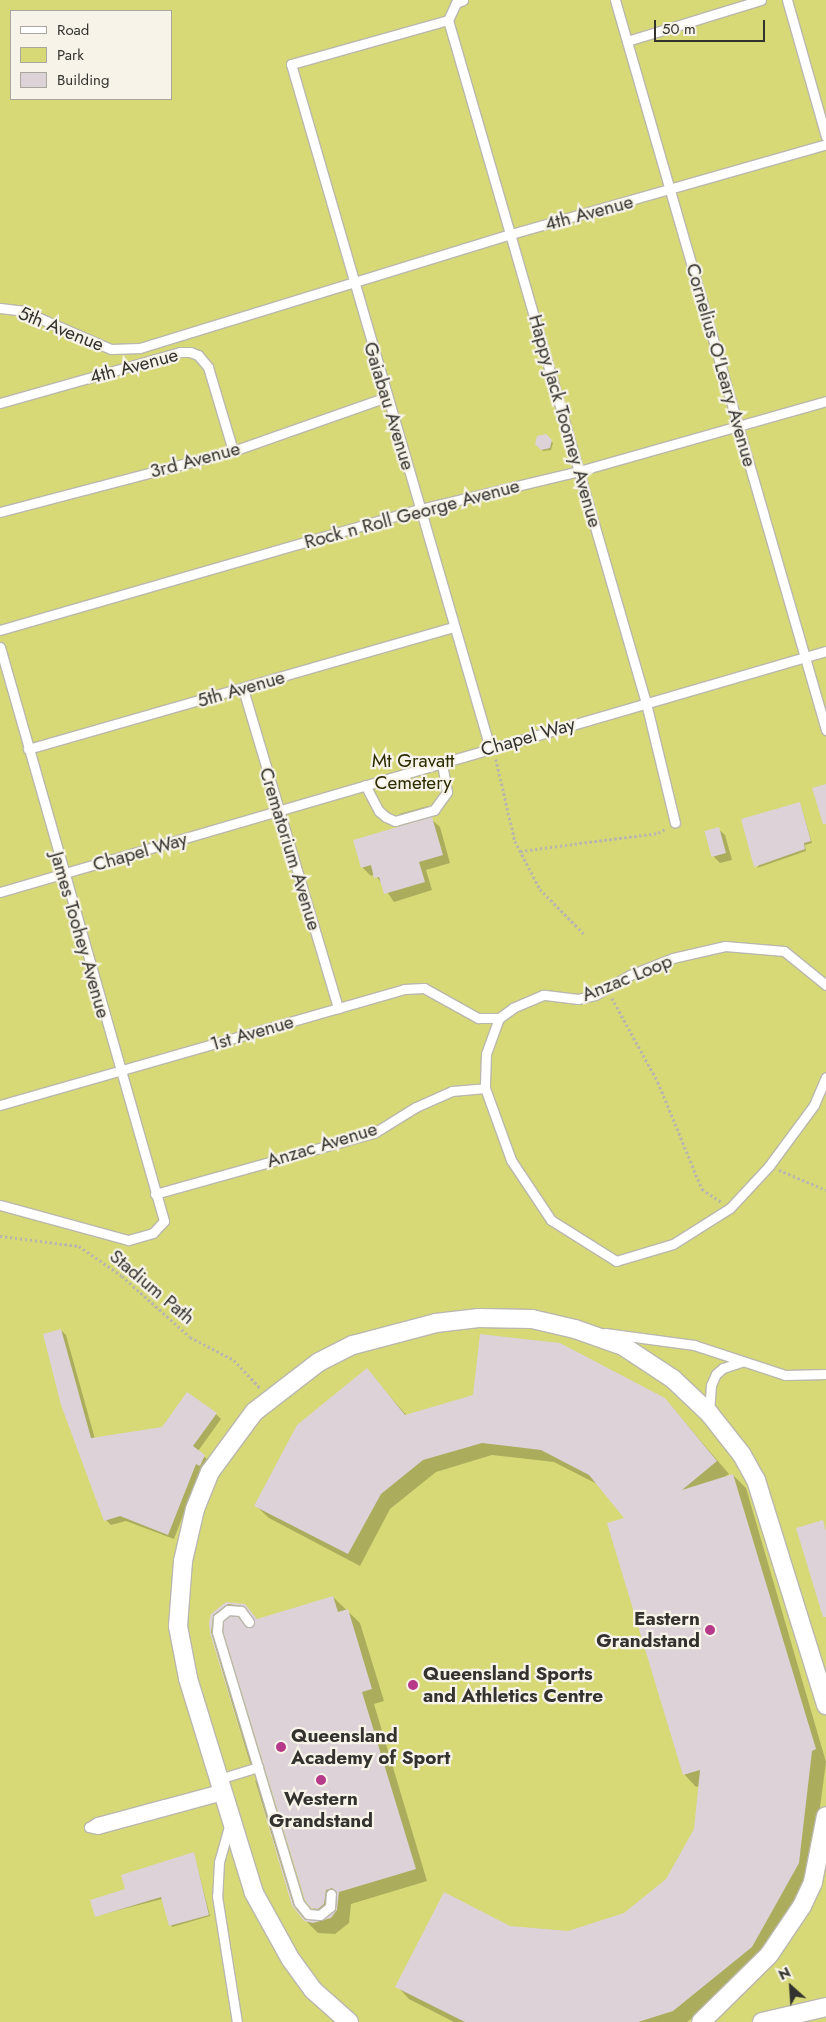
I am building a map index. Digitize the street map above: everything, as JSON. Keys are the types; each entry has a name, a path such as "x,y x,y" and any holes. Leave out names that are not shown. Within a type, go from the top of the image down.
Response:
{"street":[{"path":"349,2022 313,1990 267,1919 254,1893 180,1646 178,1626 183,1561 195,1509 210,1472 254,1412 268,1399 319,1362 353,1345 392,1332 479,1318 532,1319 575,1329 623,1346 673,1379 709,1414 742,1455 766,1503 826,1705"},
{"path":"702,2022 769,1955 807,1895 817,1868 826,1816"},
{"path":"807,1895 826,1879"},
{"path":"762,2022 826,2007"}],"lane":[{"path":"448,20 456,2 463,0"},
{"name":"Cornelius O'Leary Avenue","path":"615,0 740,427 826,730"},
{"path":"627,40 761,0"},
{"path":"787,0 826,137"},
{"name":"Gaiabau Avenue","path":"448,20 291,64 352,283 490,748"},
{"name":"Happy Jack Toomey Avenue","path":"448,20 646,703 675,823"},
{"name":"4th Avenue","path":"352,283 511,234 826,144"},
{"name":"5th Avenue","path":"0,308 23,311 111,350 140,348 352,283"},
{"name":"4th Avenue","path":"0,403 180,352 190,352 198,355 208,367 233,451"},
{"name":"3rd Avenue","path":"0,512 233,451 386,398"},
{"name":"Rock n Roll George Avenue","path":"0,630 420,509 579,470 740,427 826,401"},
{"name":"5th Avenue","path":"28,750 453,627"},
{"name":"James Toohey Avenue","path":"0,647 63,875 164,1221 153,1233 128,1240 0,1205"},
{"name":"Chapel Way","path":"0,892 826,651"},
{"name":"Crematorium Avenue","path":"243,689 338,1008"},
{"path":"365,786 379,812 386,817 396,820 434,810 447,792 442,763"},
{"name":"Anzac Loop","path":"499,1018 513,1008 543,996 578,999 604,990 673,958 725,946 784,951 826,985"},
{"name":"1st Avenue","path":"0,1105 404,988 424,988 478,1018 499,1018"},
{"path":"499,1018 486,1054 485,1088 511,1160 551,1220 616,1261 673,1244 730,1208 769,1166 814,1105 826,1077"},
{"name":"Anzac Avenue","path":"155,1194 374,1133 416,1107 452,1091 485,1088"},
{"path":"575,1329 694,1345 785,1375 826,1374"},
{"path":"709,1414 711,1385 716,1374 723,1368 742,1362"},
{"path":"249,1622 246,1615 235,1609 223,1613 216,1624 258,1767 302,1910 320,1915 330,1907 331,1894"},
{"path":"221,1785 215,1797 98,1829 89,1827 96,1822 213,1791 221,1785 258,1767"},
{"path":"231,1819 219,1862 217,1896 237,2022"}],"path":[{"path":"497,758 504,800 520,851 540,889 585,935"},
{"path":"520,851 658,833 675,823"},
{"path":"604,990 618,1004 658,1082 702,1189 730,1208"},
{"path":"769,1166 826,1190"},
{"name":"Stadium Path","path":"0,1236 79,1246 122,1276 190,1337 234,1360 252,1376 268,1399"}],"green space":[{"name":"Mt Gravatt Cemetery","path":"0,0 826,0 826,2022 0,2022"}],"building":[{"path":"546,434 552,440 550,448 541,450 535,444 537,436"},
{"path":"826,784 826,824 823,824 812,788"},
{"path":"800,802 811,841 804,843 805,849 754,867 741,819"},
{"path":"432,817 443,855 419,862 425,882 384,894 379,877 374,878 371,865 361,868 353,840"},
{"path":"719,827 726,853 711,857 705,831"},
{"path":"61,1329 91,1438 162,1427 187,1392 217,1413 193,1446 205,1455 200,1466 196,1464 168,1535 120,1516 104,1521 61,1405 43,1334"},
{"path":"480,1334 560,1343 665,1398 717,1461 682,1490 733,1474 816,1749 812,1751 799,1863 752,1947 673,2011 638,2022 465,2022 395,1987 444,1892 510,1926 568,1931 624,1913 666,1879 694,1829 700,1770 683,1775 607,1523 624,1518 589,1475 541,1450 482,1443 423,1460 381,1494 348,1554 254,1506 297,1425 367,1368 405,1415 473,1395"},
{"path":"823,1520 826,1532 826,1617 823,1617 796,1528"},
{"name":"Western Grandstand","path":"333,1596 338,1612 348,1609 372,1689 362,1692 416,1869 339,1892 337,1910 331,1918 313,1923 304,1921 292,1906 253,1775 294,1907 305,1920 323,1920 336,1910 337,1892 332,1888 326,1890 324,1904 318,1909 311,1908 305,1900 223,1631 224,1621 230,1616 238,1617 247,1628 253,1627 255,1621 244,1606 228,1604 213,1615 211,1632 249,1763 210,1633 209,1623 211,1614 226,1602 245,1604 257,1619"},
{"path":"194,1852 209,1915 169,1926 161,1897 95,1917 90,1900 125,1889 121,1875"}],"place":[{"name":"Eastern Grandstand","path":"710,1630"},
{"name":"Queensland Sports and Athletics Centre","path":"413,1685"},
{"name":"Queensland Academy of Sport","path":"281,1747"},
{"name":"Western Grandstand","path":"321,1780"}]}
